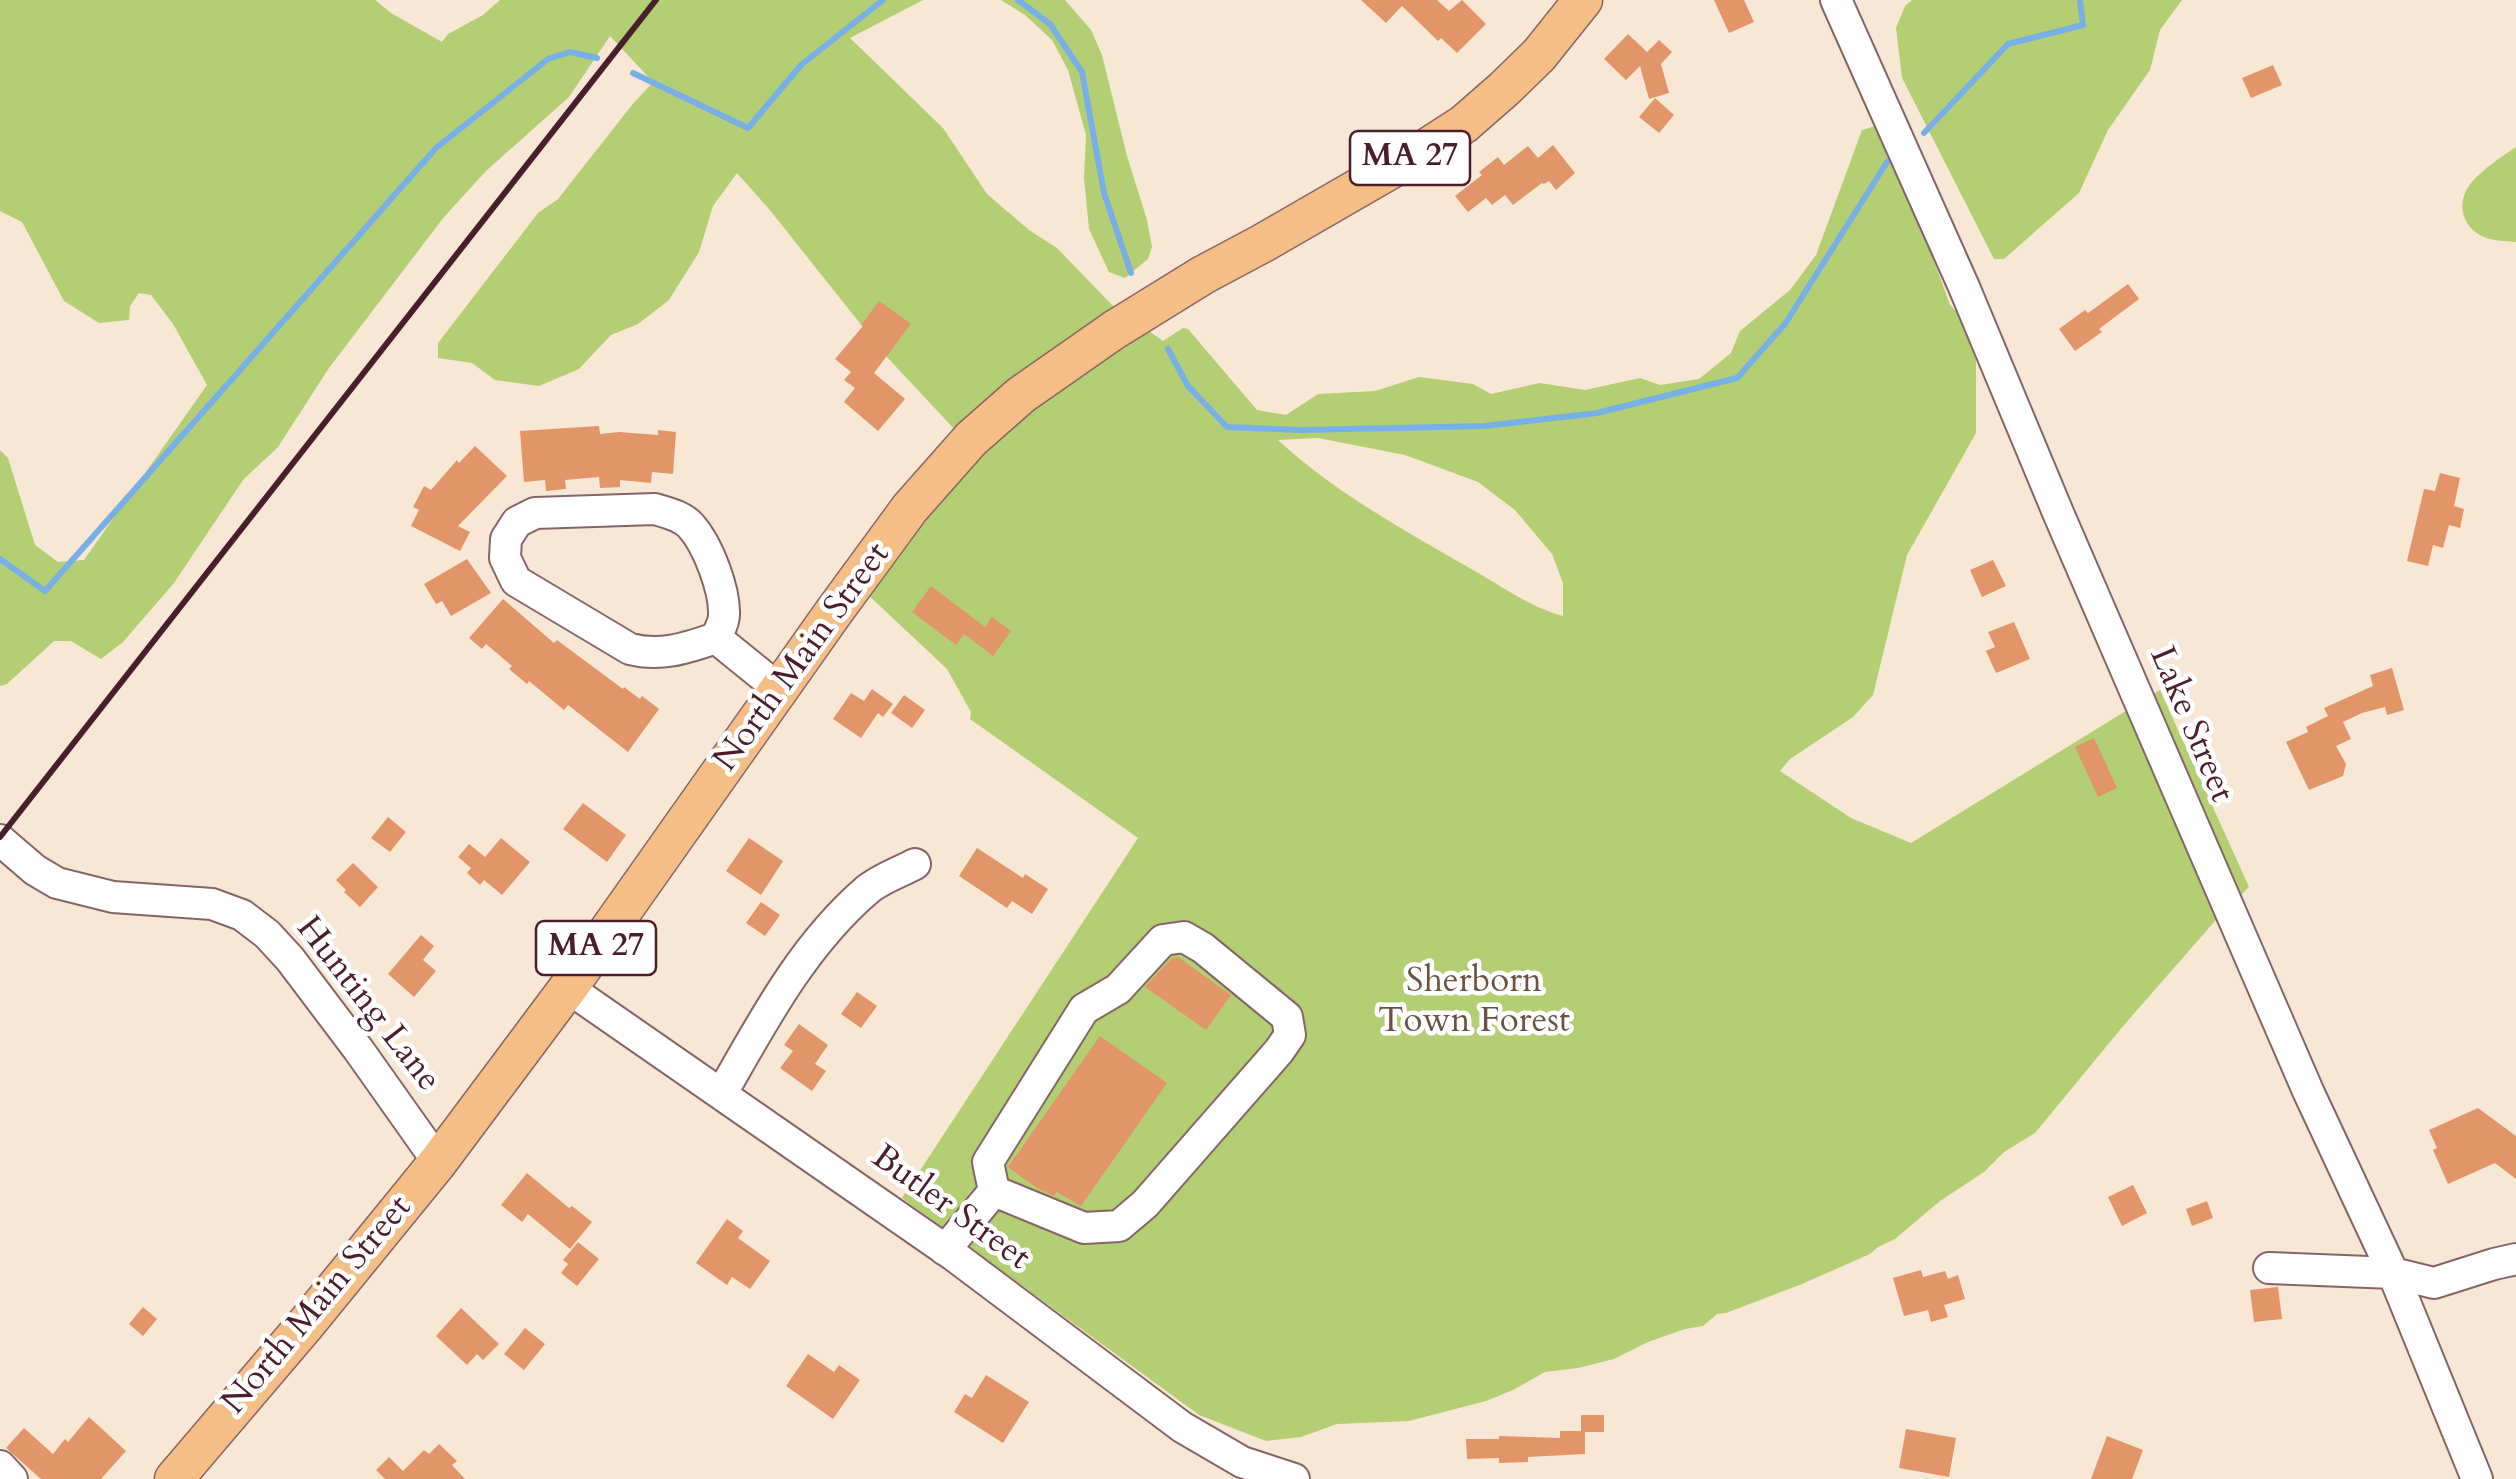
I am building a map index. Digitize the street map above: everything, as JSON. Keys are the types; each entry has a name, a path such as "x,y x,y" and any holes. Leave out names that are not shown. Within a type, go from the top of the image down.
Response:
{"main road":[{"name":"North Main Street","path":"174,1479 438,1162 568,988 910,508 971,440 1005,408 1114,330 1464,124 1539,55 1583,0"}],"street":[{"name":"Lake Street","path":"1836,0 1964,288 2293,1057 2393,1273 2477,1479"},
{"path":"655,509 679,517 692,527 720,586 724,619 716,638 649,654 630,649 516,581 505,558 506,540 517,522 535,513 655,509"},
{"path":"716,638 779,689"},
{"name":"Hunting Lane","path":"0,840 57,883 113,897 212,904 242,915 267,934 290,960 438,1162"},
{"path":"722,1093 783,987 833,924 870,887 915,864"},
{"path":"1184,938 1203,948 1287,1017 1290,1034 1279,1051 1145,1204 1119,1226 1084,1228 994,1191 988,1162 1084,1010 1118,990 1162,940 1184,938"},
{"name":"Butler Street","path":"568,988 945,1250 1242,1470 1294,1479"},
{"path":"945,1250 994,1191"},
{"path":"2269,1268 2393,1273 2434,1283 2516,1259"},
{"path":"0,1466 12,1479"}],"green space":[{"name":"Sherborn Town Forest","path":"0,0 375,0 442,42 500,0 923,0 850,38 943,128 987,194 1057,248 1112,305 1163,341 1183,328 1188,329 1257,410 1286,415 1318,394 1375,391 1419,377 1473,384 1491,394 1540,383 1585,390 1640,378 1660,385 1699,379 1731,353 1740,331 1790,290 1816,255 1862,130 1876,126 1905,181 1950,305 1960,315 1976,360 1976,433 1907,555 1873,695 1853,717 1790,759 1780,771 1851,818 1911,843 2160,690 2249,887 2124,1025 2035,1133 2004,1152 1984,1172 1870,1254 1802,1284 1717,1314 1703,1326 1648,1342 1614,1359 1545,1372 1486,1401 1409,1421 1337,1424 1301,1437 1266,1441 1199,1415 902,1198 1138,838 970,719 971,712 947,669 864,591 957,432 886,356 737,173 713,206 699,252 669,300 638,324 611,335 579,369 539,386 495,380 472,363 438,358 438,343 538,213 558,199 653,82 610,36 569,97 486,171 444,217 329,368 278,447 243,480 174,583 123,642 101,659 71,641 54,641 0,686 0,450 8,458 35,545 58,562 84,560 207,385 173,324 151,295 139,293 130,306 129,320 99,323 64,301 22,222 0,211","holes":["1318,438 1405,455 1478,482 1515,510 1552,554 1563,583 1563,616 1517,596 1372,510 1278,440"]},
{"path":"1001,0 1065,0 1091,30 1102,55 1152,247 1148,259 1125,278 1109,272 1089,229 1084,178 1086,135 1068,70 1052,40 1025,15"},
{"path":"1912,0 2182,0 2160,30 2150,70 2108,130 2079,193 2004,259 1994,259 1902,78 1896,28 1905,6"},
{"path":"2516,147 2516,242 2488,238 2476,233 2466,221 2463,198 2476,178"}],"building":[{"path":"1361,0 1437,0 1449,11 1462,0 1486,24 1457,53 1441,38 1438,41 1402,6 1386,23"},
{"path":"1714,0 1744,0 1754,22 1729,33"},
{"path":"1628,34 1647,52 1659,40 1672,52 1661,64 1669,93 1649,99 1640,66 1626,80 1604,59"},
{"path":"2273,65 2282,85 2251,98 2242,78"},
{"path":"1655,98 1674,115 1659,133 1639,117"},
{"path":"1553,145 1575,173 1556,190 1549,181 1513,205 1505,195 1492,205 1486,198 1468,212 1455,196 1498,157 1504,165 1528,146 1538,158"},
{"path":"2128,284 2139,299 2075,351 2059,329"},
{"path":"879,301 911,324 874,373 905,399 878,431 844,402 855,388 844,380 851,372 835,359"},
{"path":"599,426 600,434 676,432 673,474 652,472 651,483 620,480 620,487 600,488 599,477 565,480 566,489 546,491 545,480 524,482 520,431"},
{"path":"475,446 507,476 458,526 470,532 460,551 411,526 419,510 413,507 424,486 431,490"},
{"path":"2440,473 2460,478 2454,506 2464,509 2460,528 2449,525 2443,548 2433,545 2428,566 2407,561 2424,489 2435,491"},
{"path":"467,559 491,593 451,616 442,601 436,604 424,584"},
{"path":"1993,560 2006,586 1982,597 1970,570"},
{"path":"931,586 985,627 992,617 1011,631 993,656 964,634 956,645 912,612"},
{"path":"503,599 554,643 557,640 623,689 640,699 642,696 659,709 628,752 568,705 564,710 529,681 527,684 486,644 482,649 469,638"},
{"path":"2014,622 2030,659 1996,673 1986,651 1995,647 1988,632"},
{"path":"2392,668 2404,710 2387,715 2385,707 2343,722 2351,739 2336,746 2346,764 2343,776 2309,790 2286,742 2308,732 2306,727 2328,716 2324,708 2373,686 2370,675"},
{"path":"872,689 893,704 883,717 878,713 861,738 833,719 851,693 864,701"},
{"path":"904,695 925,710 912,728 891,713"},
{"path":"2094,738 2117,788 2098,797 2075,747"},
{"path":"583,803 626,835 607,862 563,829"},
{"path":"388,817 406,832 390,852 371,838"},
{"path":"501,838 530,862 502,895 484,880 480,885 467,873 471,868 458,857 469,844 485,857"},
{"path":"749,838 783,861 761,895 726,871"},
{"path":"977,848 1048,889 1032,914 1012,901 1007,908 959,876"},
{"path":"353,863 378,887 360,907 336,880"},
{"path":"761,902 780,915 765,936 746,923"},
{"path":"421,935 434,946 423,960 436,971 414,997 388,974"},
{"path":"1178,957 1231,995 1206,1030 1145,987 1172,958"},
{"path":"857,992 877,1006 861,1028 841,1014"},
{"path":"799,1024 828,1045 815,1064 826,1071 812,1091 780,1068 793,1051 784,1045"},
{"path":"1100,1036 1167,1083 1081,1206 1057,1192 1054,1196 1037,1188 1008,1167"},
{"path":"2478,1108 2516,1136 2516,1179 2495,1163 2448,1184 2429,1130"},
{"path":"527,1173 592,1222 570,1249 528,1214 522,1222 501,1205"},
{"path":"2133,1185 2147,1213 2122,1226 2108,1197"},
{"path":"2207,1201 2213,1218 2192,1226 2186,1209"},
{"path":"727,1219 743,1231 738,1238 770,1261 750,1289 732,1277 727,1285 696,1263"},
{"path":"578,1242 599,1259 577,1286 561,1273 568,1264 563,1260"},
{"path":"1921,1270 1923,1277 1945,1271 1948,1279 1958,1275 1965,1299 1944,1305 1948,1317 1931,1322 1928,1310 1904,1316 1893,1278"},
{"path":"2278,1287 2282,1319 2254,1322 2250,1290"},
{"path":"143,1307 157,1319 143,1336 129,1324"},
{"path":"461,1308 499,1344 483,1360 477,1354 467,1365 436,1336"},
{"path":"525,1328 545,1344 524,1370 504,1354"},
{"path":"808,1354 834,1372 839,1365 860,1380 833,1419 786,1386"},
{"path":"986,1375 1029,1402 1003,1443 954,1412 965,1394 972,1398"},
{"path":"1581,1415 1604,1415 1604,1432 1585,1432 1585,1454 1528,1457 1528,1462 1467,1459 1466,1439 1560,1438 1560,1431 1581,1431"},
{"path":"89,1417 126,1451 101,1479 41,1479 6,1448 24,1428 53,1454"},
{"path":"1906,1429 1956,1438 1949,1477 1899,1468"},
{"path":"2107,1436 2143,1450 2132,1479 2091,1479"},
{"path":"439,1444 457,1461 452,1465 465,1479 385,1479 376,1470 389,1457 403,1471 424,1450 429,1454"}],"waterway":[{"path":"633,73 748,128 801,65 883,0"},
{"path":"1018,0 1050,24 1082,72 1104,193 1131,273"},
{"path":"1924,133 2008,44 2083,25 2080,0"},
{"path":"0,559 45,591 436,148 548,59 570,52 597,58"},
{"path":"1168,349 1188,386 1227,427 1301,430 1485,426 1597,413 1737,378 1785,324 1887,162"}],"railway":[{"path":"0,837 656,0"}]}
